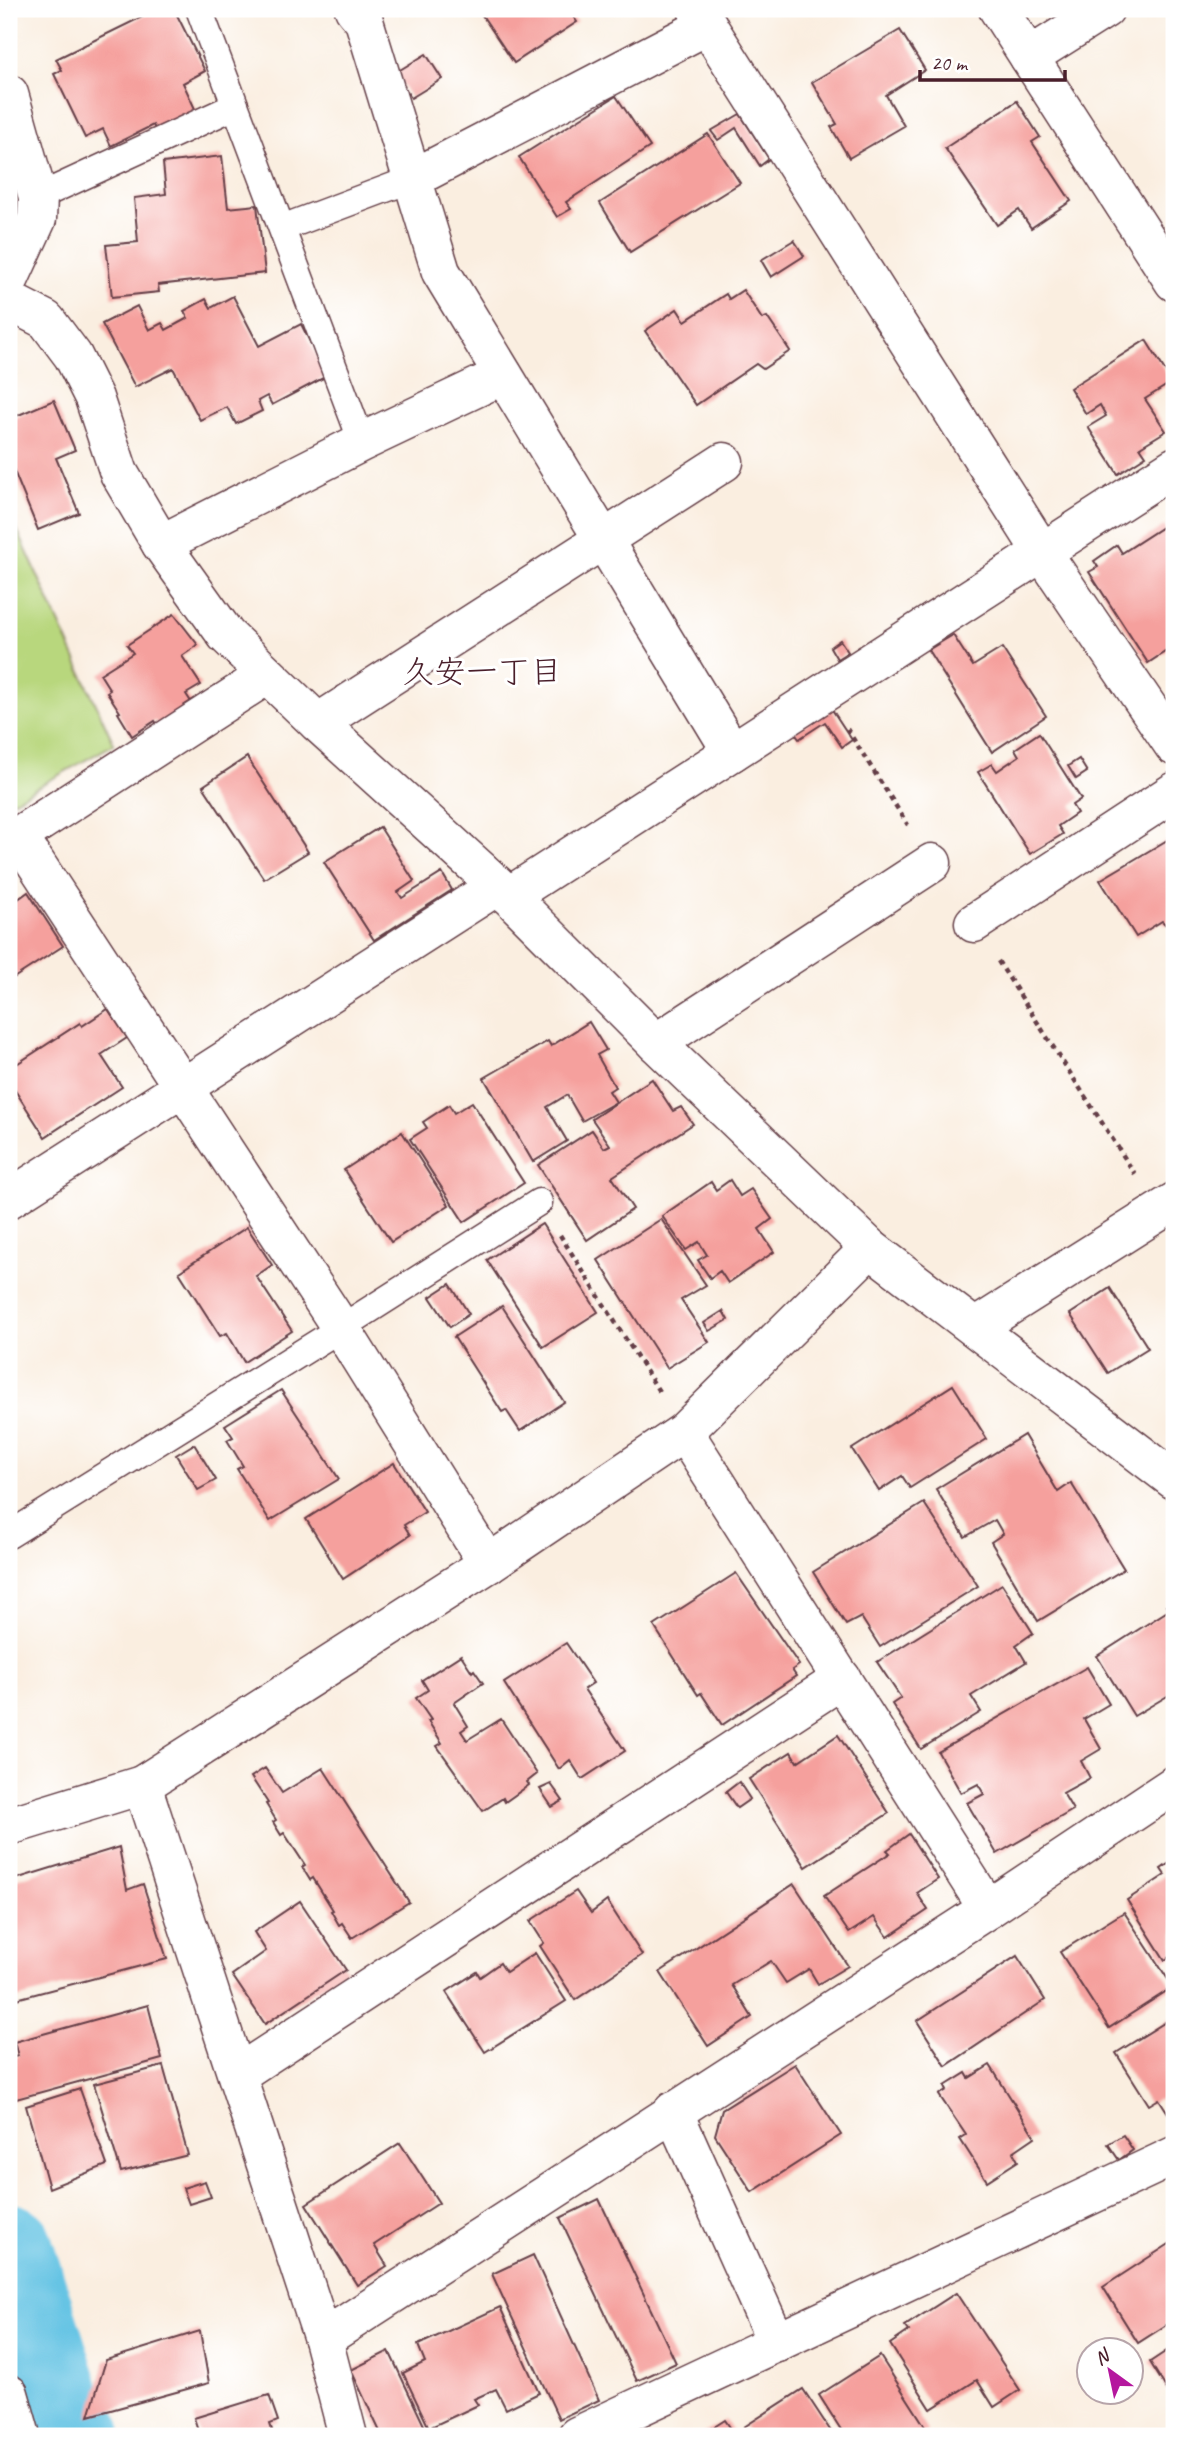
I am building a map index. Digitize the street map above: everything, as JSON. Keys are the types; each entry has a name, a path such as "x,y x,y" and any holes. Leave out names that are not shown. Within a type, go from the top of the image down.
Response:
{"street":[{"path":"354,9 363,21 441,272 732,752"},
{"path":"998,9 1174,282"},
{"path":"1029,57 1105,9"},
{"path":"412,180 703,17 1042,552 1174,746"},
{"path":"9,94 38,197 37,219 9,280"},
{"path":"9,302 46,320 73,356 94,398 119,473 161,544 226,635 318,723 503,891 656,1043 870,1248 1174,1480"},
{"path":"161,544 362,442 503,375"},
{"path":"318,723 724,462"},
{"path":"9,1199 183,1087 732,752 1174,467"},
{"path":"267,675 13,839 183,1087 341,1328 488,1564"},
{"path":"974,923 1174,792"},
{"path":"656,1043 932,863"},
{"path":"981,1331 1174,1202"},
{"path":"981,1331 1174,1214"},
{"path":"9,1826 142,1785 488,1564 684,1432 870,1248"},
{"path":"684,1432 988,1909"},
{"path":"238,2074 842,1679"},
{"path":"142,1785 323,2339 348,2436"},
{"path":"323,2339 988,1909 1174,1785"},
{"path":"673,2112 777,2343"},
{"path":"578,2436 1174,2156"},
{"path":"9,2393 22,2436"}],"lane":[{"path":"199,9 362,442"},
{"path":"38,197 236,106"},
{"path":"282,228 412,180"},
{"path":"9,1535 539,1202"}],"path":[{"path":"539,1202 684,1432"}],"green space":[{"path":"9,512 114,744 9,803"}],"building":[{"path":"158,9 174,9 205,71 183,83 196,111 156,131 153,125 111,146 103,129 85,138 54,74 62,70 56,59"},
{"path":"478,9 568,9 577,22 514,63"},
{"path":"900,30 925,70 886,95 904,126 849,158 831,127 837,124 812,82"},
{"path":"426,54 442,79 411,98 395,73"},
{"path":"616,96 650,147 566,202 571,209 557,217 519,157"},
{"path":"1017,101 1040,137 1032,142 1071,201 1031,228 1019,210 997,225 945,148"},
{"path":"740,114 769,159 760,166 736,128 718,140 711,131"},
{"path":"708,134 740,183 630,252 600,203"},
{"path":"222,156 228,208 257,205 265,273 158,285 159,292 112,297 106,245 138,242 134,198 166,194 163,163"},
{"path":"794,240 804,256 771,277 761,260"},
{"path":"743,290 762,319 767,317 790,351 763,369 756,364 696,405 645,331 677,309 685,321 726,294 729,299"},
{"path":"233,296 259,346 301,324 327,376 272,405 267,396 258,401 262,411 236,424 227,407 200,420 173,368 135,387 102,324 137,306 149,330 162,323 166,330 188,318 184,311 206,299 211,308"},
{"path":"1146,340 1172,382 1145,399 1166,431 1140,447 1146,456 1118,474 1088,427 1106,416 1100,405 1086,414 1070,388"},
{"path":"54,400 75,450 56,458 79,513 38,530 9,459 9,419"},
{"path":"1164,526 1174,542 1174,605 1171,608 1174,613 1174,646 1148,663 1089,572 1098,567 1094,561 1117,545 1122,553"},
{"path":"174,614 198,645 182,656 201,685 186,694 195,708 161,730 155,721 132,736 100,674 133,653 127,645"},
{"path":"953,635 973,666 1002,648 1046,716 992,752 928,650"},
{"path":"840,640 848,652 837,659 830,647"},
{"path":"831,708 852,740 842,747 825,722 799,739 794,732"},
{"path":"1039,733 1081,799 1072,805 1077,813 1058,826 1063,834 1030,854 978,772 992,764 997,771 1019,756 1015,749"},
{"path":"247,757 308,852 264,879 203,786"},
{"path":"1079,759 1087,772 1076,779 1068,766"},
{"path":"380,827 414,881 398,892 402,898 442,873 452,890 374,940 324,862"},
{"path":"1174,836 1174,920 1166,925 1162,921 1136,937 1100,880"},
{"path":"28,892 63,946 9,981 9,894 14,902"},
{"path":"108,1009 127,1038 101,1055 122,1087 45,1137 9,1081 9,1069 80,1023 82,1026"},
{"path":"589,1022 606,1050 597,1055 615,1087 609,1091 616,1102 582,1121 567,1095 547,1107 567,1141 533,1162 484,1078 548,1041 551,1046"},
{"path":"652,1079 673,1111 681,1107 693,1124 612,1177 633,1209 587,1240 538,1165 592,1130 604,1148 610,1145 592,1119"},
{"path":"472,1102 524,1183 464,1222 410,1139 427,1128 423,1122 449,1105 454,1113"},
{"path":"402,1132 449,1205 391,1242 344,1170"},
{"path":"730,1180 740,1196 751,1189 772,1219 759,1229 774,1252 728,1283 720,1271 710,1278 698,1260 707,1255 699,1242 686,1250 662,1216 711,1182 716,1190"},
{"path":"661,1219 706,1285 681,1300 709,1342 667,1368 598,1260"},
{"path":"542,1224 598,1312 543,1347 487,1260"},
{"path":"247,1227 272,1265 256,1276 292,1331 244,1362 227,1333 220,1336 179,1272"},
{"path":"450,1284 469,1314 450,1327 430,1297"},
{"path":"1110,1288 1148,1348 1108,1373 1070,1314"},
{"path":"502,1306 564,1402 520,1431 506,1410 502,1412 454,1337"},
{"path":"723,1311 728,1320 709,1331 704,1323"},
{"path":"953,1385 987,1439 910,1488 902,1476 879,1491 852,1449"},
{"path":"281,1390 339,1479 270,1521 237,1469 243,1466 227,1440 233,1437 225,1425"},
{"path":"1024,1435 1058,1492 1071,1483 1124,1569 1038,1621 991,1542 1003,1534 995,1520 965,1537 936,1489"},
{"path":"194,1444 216,1480 198,1490 176,1455"},
{"path":"394,1463 425,1512 404,1525 410,1535 343,1579 306,1519"},
{"path":"924,1503 978,1586 880,1647 861,1617 846,1625 813,1572"},
{"path":"736,1573 799,1665 792,1670 796,1676 722,1725 701,1693 698,1695 654,1626"},
{"path":"1002,1584 1033,1633 1016,1645 1026,1662 971,1696 981,1712 921,1749 892,1704 901,1698 877,1662"},
{"path":"1174,1601 1174,1692 1134,1716 1097,1656 1169,1610 1166,1606"},
{"path":"566,1643 593,1683 584,1689 625,1751 582,1779 570,1760 559,1769 504,1683"},
{"path":"461,1655 483,1683 454,1703 468,1726 461,1731 467,1740 501,1719 537,1774 527,1782 529,1785 505,1802 503,1798 483,1811 437,1746 442,1743 416,1698 428,1690 422,1680"},
{"path":"1087,1667 1109,1704 1084,1719 1101,1749 1081,1761 1090,1778 1063,1793 1073,1810 997,1854 967,1803 984,1794 978,1784 961,1793 938,1752"},
{"path":"838,1735 889,1813 806,1867 749,1779 791,1752 797,1762"},
{"path":"265,1768 282,1793 323,1768 409,1902 352,1938 342,1923 339,1925 313,1878 310,1880 302,1867 305,1865 284,1833 281,1835 273,1822 276,1820 266,1804 268,1803 251,1777"},
{"path":"739,1782 750,1799 737,1808 726,1792"},
{"path":"551,1784 563,1801 552,1807 540,1789"},
{"path":"909,1834 938,1879 917,1893 928,1910 888,1937 874,1917 849,1933 824,1896 890,1853 887,1850"},
{"path":"119,1847 127,1890 143,1884 167,1959 9,2001 9,1881"},
{"path":"1174,1860 1174,1954 1165,1960 1127,1900 1165,1875 1161,1869"},
{"path":"794,1884 848,1966 818,1984 809,1969 786,1983 771,1961 732,1985 752,2017 708,2046 660,1972"},
{"path":"576,1891 591,1913 607,1901 642,1955 575,2000 540,1946 544,1943 530,1921"},
{"path":"300,1901 346,1970 265,2024 232,1975 266,1951 254,1932"},
{"path":"1124,1912 1173,1987 1109,2028 1060,1952"},
{"path":"535,1953 566,2001 485,2052 446,1992 477,1972 480,1977 500,1963 506,1972"},
{"path":"1017,1956 1045,2000 946,2066 917,2021"},
{"path":"148,2005 162,2059 9,2101 9,2058 18,2056 14,2042"},
{"path":"1172,2018 1174,2109 1168,2113 1159,2099 1149,2105 1116,2053"},
{"path":"795,2064 841,2135 752,2192 715,2135 722,2110"},
{"path":"990,2065 1035,2137 1013,2152 1018,2161 987,2181 960,2139 966,2135 939,2095 947,2090 945,2086 966,2073 969,2078"},
{"path":"163,2066 188,2155 121,2172 94,2084"},
{"path":"80,2089 107,2165 49,2188 26,2106"},
{"path":"1123,2135 1133,2150 1119,2160 1108,2144"},
{"path":"400,2143 439,2203 374,2245 387,2266 357,2285 306,2204"},
{"path":"205,2181 211,2197 189,2204 183,2188"},
{"path":"599,2199 676,2363 637,2381 560,2218"},
{"path":"1174,2241 1174,2320 1144,2339 1144,2336 1134,2336 1103,2287"},
{"path":"533,2255 599,2400 559,2419 492,2274"},
{"path":"956,2293 1020,2390 994,2407 977,2380 931,2409 890,2344 909,2331 905,2326"},
{"path":"500,2307 539,2393 506,2409 496,2389 474,2399 478,2405 429,2428 403,2373 425,2362 418,2345"},
{"path":"200,2331 209,2383 89,2416 106,2360"},
{"path":"1174,2346 1174,2401 1150,2362"},
{"path":"389,2351 429,2436 382,2436 351,2370"},
{"path":"880,2356 928,2431 919,2436 845,2436 819,2395"},
{"path":"803,2389 834,2436 750,2436 744,2427"},
{"path":"269,2395 278,2421 270,2424 274,2436 200,2436 194,2418"},
{"path":"725,2420 736,2436 700,2436"}],"waterway":[{"path":"9,2247 62,2413 78,2436"}],"district":[{"name":"久安一丁目","path":"482,671"}]}
